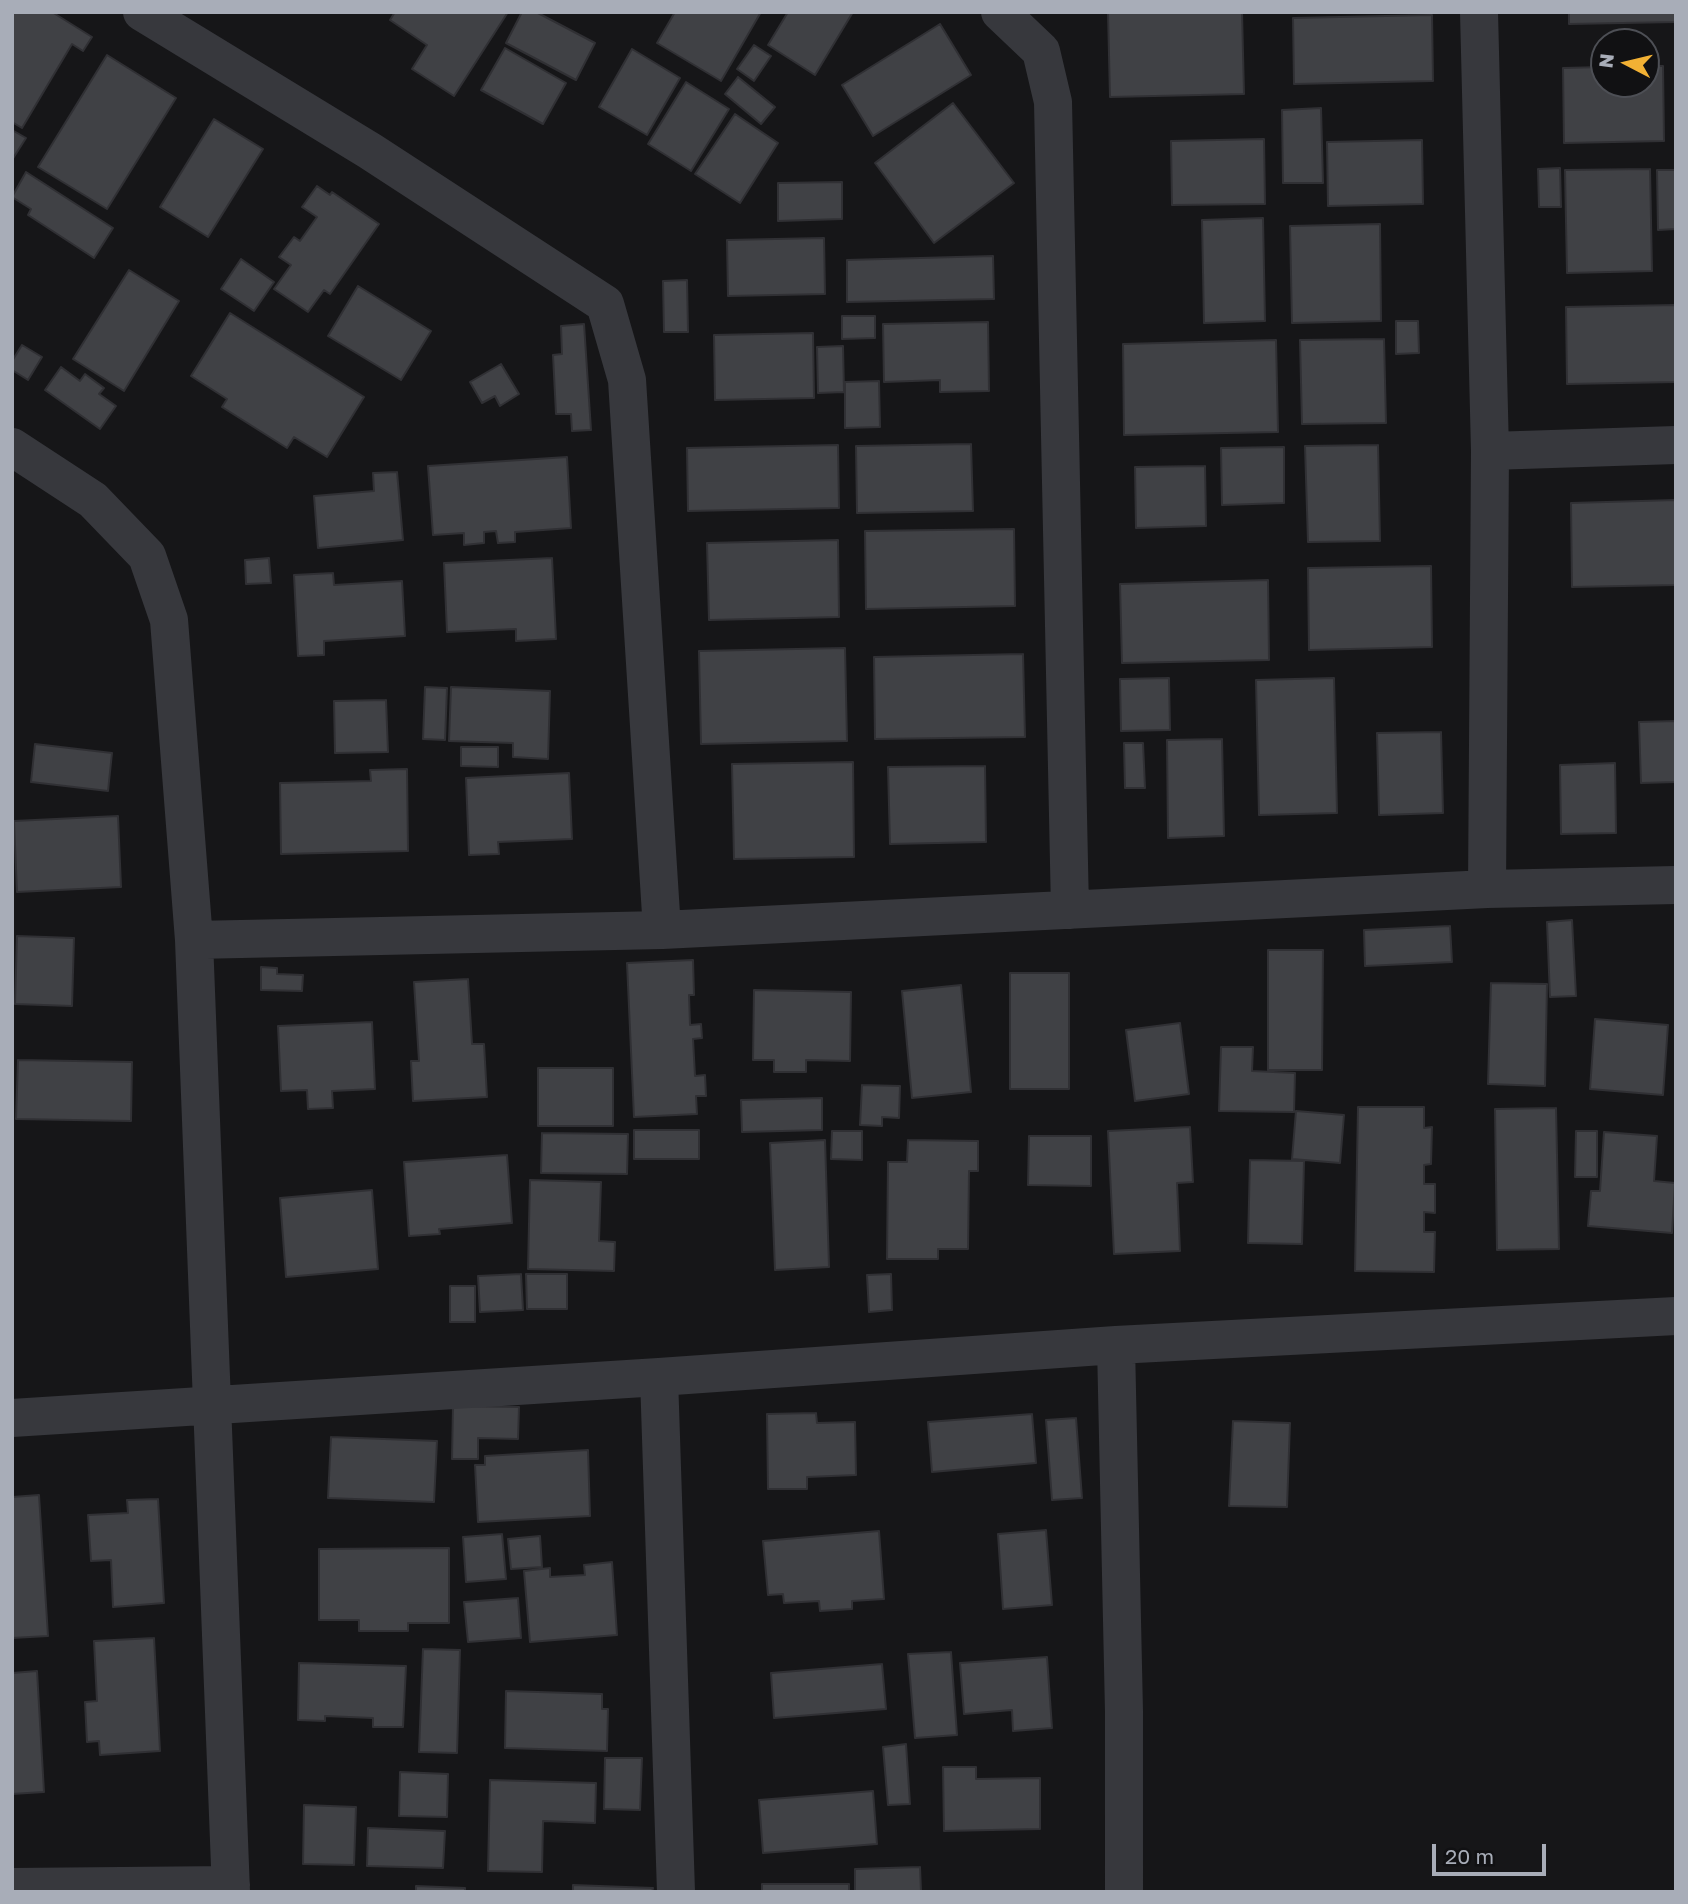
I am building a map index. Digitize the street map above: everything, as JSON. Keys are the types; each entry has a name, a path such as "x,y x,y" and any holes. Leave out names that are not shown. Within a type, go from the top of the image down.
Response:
{"street":[{"path":"142,12 370,151 605,304 627,380 662,930"},
{"path":"1000,12 1041,51 1053,102 1070,911"},
{"path":"1479,12 1490,451 1487,889"},
{"path":"1490,451 1676,445"},
{"path":"12,447 93,500 146,556 169,620 194,940 231,1888 12,1887"},
{"path":"194,940 662,930 1487,889 1676,885"},
{"path":"12,1418 1116,1345 1676,1316"},
{"path":"1116,1345 1124,1699 1124,1892"},
{"path":"659,1377 676,1892"}],"building":[{"path":"12,12 52,12 92,37 83,51 72,44 22,128 12,122"},
{"path":"395,12 508,12 454,96 412,69 427,45 390,20"},
{"path":"522,12 536,12 595,43 576,80 506,43"},
{"path":"675,12 761,12 721,81 657,43"},
{"path":"788,12 853,12 815,75 768,45"},
{"path":"1108,12 1242,12 1244,94 1110,97"},
{"path":"1569,12 1676,12 1676,22 1569,24"},
{"path":"1432,15 1433,81 1294,84 1293,18"},
{"path":"940,24 971,75 873,136 842,85"},
{"path":"754,45 771,56 754,81 737,69"},
{"path":"505,48 566,83 543,124 481,90"},
{"path":"632,49 680,78 647,135 599,107"},
{"path":"107,55 176,98 107,209 38,167"},
{"path":"1660,66 1663,66 1664,141 1564,143 1563,68 1590,67 1590,98 1660,98"},
{"path":"738,77 775,107 761,124 725,94"},
{"path":"686,82 729,109 691,171 648,144"},
{"path":"953,103 1014,183 934,243 875,163"},
{"path":"1321,108 1323,183 1283,183 1282,110"},
{"path":"735,114 778,143 740,203 695,174"},
{"path":"214,119 263,149 208,237 160,207"},
{"path":"12,130 26,138 12,160"},
{"path":"1264,139 1265,204 1172,205 1171,141"},
{"path":"1422,140 1423,204 1328,206 1327,142"},
{"path":"1560,168 1561,207 1539,207 1538,169"},
{"path":"1650,169 1652,271 1567,273 1565,170"},
{"path":"1657,170 1676,170 1676,229 1658,230"},
{"path":"26,172 113,228 94,258 28,215 31,209 12,197"},
{"path":"842,182 842,219 778,221 778,183"},
{"path":"317,186 330,195 332,192 379,224 330,294 324,290 308,312 274,289 291,265 279,257 294,237 300,241 317,217 302,207"},
{"path":"1263,218 1265,321 1204,323 1202,220"},
{"path":"1380,224 1381,321 1292,323 1290,226"},
{"path":"824,238 825,294 728,296 727,240"},
{"path":"993,256 994,299 847,302 847,260"},
{"path":"241,259 274,282 254,311 221,289"},
{"path":"129,270 179,301 124,391 73,359"},
{"path":"687,280 688,332 664,332 663,281"},
{"path":"358,286 431,331 401,380 328,336"},
{"path":"1676,305 1676,382 1567,384 1566,307"},
{"path":"230,313 364,397 327,457 294,437 287,448 222,407 227,399 191,376"},
{"path":"842,316 875,316 875,338 842,339"},
{"path":"1396,321 1418,321 1419,353 1396,354"},
{"path":"988,322 989,391 940,392 940,380 884,382 883,324"},
{"path":"584,324 591,430 572,431 571,414 556,414 553,355 562,354 561,326"},
{"path":"813,333 814,398 715,400 714,335"},
{"path":"1384,339 1386,423 1302,424 1300,340"},
{"path":"1276,340 1278,432 1124,435 1123,344"},
{"path":"22,345 42,357 28,380 12,370 12,361"},
{"path":"843,346 844,392 818,393 817,347"},
{"path":"501,364 519,394 500,406 495,396 482,403 470,382"},
{"path":"61,367 80,381 85,374 104,388 99,394 116,406 100,429 45,390"},
{"path":"879,381 880,427 845,428 845,382"},
{"path":"971,444 973,511 857,513 856,446"},
{"path":"838,445 839,508 688,511 687,448"},
{"path":"1378,445 1380,541 1308,542 1305,446"},
{"path":"1284,447 1284,503 1222,505 1221,448"},
{"path":"567,457 571,528 515,532 515,542 498,543 496,531 484,532 484,543 464,545 464,533 433,535 428,466"},
{"path":"1205,466 1206,526 1136,528 1135,467"},
{"path":"397,472 403,540 318,548 314,496 374,491 373,473"},
{"path":"1676,500 1676,585 1572,587 1571,503"},
{"path":"1014,529 1015,606 866,609 865,531"},
{"path":"838,540 839,617 709,620 707,543"},
{"path":"269,558 271,583 246,584 245,560"},
{"path":"552,558 556,639 516,641 516,629 447,632 444,563"},
{"path":"1431,566 1432,647 1309,650 1308,568"},
{"path":"333,573 334,585 402,581 405,636 324,641 324,655 298,656 294,575"},
{"path":"1268,580 1269,660 1122,663 1120,584"},
{"path":"845,648 847,741 701,744 699,651"},
{"path":"1023,654 1025,737 875,739 874,657"},
{"path":"1169,678 1170,730 1121,731 1120,679"},
{"path":"1334,678 1337,813 1259,815 1256,680"},
{"path":"425,687 447,688 445,740 423,739"},
{"path":"451,687 550,691 548,759 513,757 513,743 449,741"},
{"path":"386,700 388,752 335,753 334,701"},
{"path":"1676,721 1676,782 1641,783 1639,722"},
{"path":"1441,732 1443,813 1379,815 1377,733"},
{"path":"1222,739 1224,836 1168,838 1167,740"},
{"path":"1124,743 1143,743 1145,788 1125,788"},
{"path":"35,744 112,753 108,791 31,782"},
{"path":"461,747 498,747 498,767 461,766"},
{"path":"853,762 854,857 734,859 732,764"},
{"path":"1615,763 1616,833 1561,834 1560,765"},
{"path":"985,766 986,842 890,844 888,767"},
{"path":"407,769 408,851 281,854 280,783 371,781 370,770"},
{"path":"569,773 572,839 498,842 499,854 469,855 466,778"},
{"path":"118,816 121,887 17,892 14,821"},
{"path":"1572,920 1576,996 1550,997 1547,922"},
{"path":"1450,926 1452,962 1365,966 1364,930"},
{"path":"17,936 74,938 72,1006 15,1004"},
{"path":"1268,950 1323,950 1322,1070 1268,1070"},
{"path":"693,960 694,995 689,995 690,1025 701,1024 702,1038 693,1039 695,1076 705,1075 706,1096 696,1096 697,1114 634,1117 627,963"},
{"path":"261,967 277,968 277,974 303,975 302,991 261,990"},
{"path":"1010,973 1069,973 1069,1089 1010,1089"},
{"path":"468,979 472,1044 484,1044 487,1097 413,1101 411,1061 419,1061 414,982"},
{"path":"1491,983 1547,984 1545,1086 1488,1084"},
{"path":"961,985 971,1092 912,1098 902,991"},
{"path":"754,990 851,992 850,1061 806,1060 806,1072 774,1072 774,1060 753,1060"},
{"path":"1595,1019 1668,1025 1663,1095 1590,1089"},
{"path":"372,1022 375,1089 332,1091 333,1108 308,1109 307,1090 281,1091 278,1026"},
{"path":"1180,1023 1189,1094 1135,1101 1126,1030"},
{"path":"1221,1047 1253,1047 1252,1071 1295,1073 1294,1112 1219,1111"},
{"path":"18,1060 132,1062 131,1121 16,1119"},
{"path":"538,1068 613,1068 613,1126 538,1126"},
{"path":"862,1085 900,1086 899,1118 882,1117 882,1126 860,1125"},
{"path":"822,1098 822,1130 742,1132 741,1100"},
{"path":"1358,1107 1424,1107 1424,1128 1432,1127 1431,1164 1424,1165 1424,1184 1435,1184 1435,1213 1424,1212 1424,1232 1435,1232 1434,1272 1355,1271"},
{"path":"1556,1108 1559,1249 1497,1250 1495,1109"},
{"path":"1296,1111 1344,1115 1340,1163 1292,1159"},
{"path":"1190,1127 1193,1182 1177,1183 1180,1251 1114,1254 1108,1131"},
{"path":"634,1130 699,1130 699,1159 634,1159"},
{"path":"832,1131 862,1131 862,1160 831,1159"},
{"path":"1576,1131 1597,1131 1597,1177 1575,1177"},
{"path":"1604,1132 1657,1136 1654,1181 1675,1183 1672,1233 1588,1226 1591,1191 1600,1191"},
{"path":"542,1133 628,1134 627,1174 541,1173"},
{"path":"1029,1136 1091,1136 1091,1186 1028,1185"},
{"path":"825,1140 829,1267 775,1270 770,1143"},
{"path":"908,1140 978,1141 978,1171 969,1171 968,1249 938,1249 938,1259 887,1259 888,1162 907,1162"},
{"path":"507,1155 512,1223 439,1229 440,1234 409,1236 404,1162"},
{"path":"1250,1160 1304,1161 1302,1244 1248,1243"},
{"path":"530,1180 601,1182 599,1241 615,1242 614,1271 528,1269"},
{"path":"372,1190 378,1269 286,1277 280,1198"},
{"path":"521,1274 523,1310 480,1312 478,1276"},
{"path":"526,1274 567,1274 567,1309 527,1309"},
{"path":"891,1274 892,1310 869,1312 867,1275"},
{"path":"450,1286 475,1286 475,1322 450,1322"},
{"path":"453,1406 519,1407 518,1439 478,1438 478,1459 452,1459"},
{"path":"816,1413 817,1423 855,1422 856,1475 807,1477 807,1489 768,1489 767,1414"},
{"path":"1032,1414 1036,1463 932,1472 928,1422"},
{"path":"1076,1418 1082,1498 1052,1500 1046,1420"},
{"path":"1233,1421 1290,1423 1287,1507 1229,1506"},
{"path":"331,1437 437,1441 434,1502 328,1498"},
{"path":"588,1450 590,1516 478,1522 475,1465 485,1465 485,1456"},
{"path":"39,1495 48,1636 12,1638 12,1497"},
{"path":"158,1499 164,1603 113,1607 111,1560 91,1561 88,1515 128,1513 127,1500"},
{"path":"1046,1530 1052,1605 1003,1609 998,1534"},
{"path":"879,1531 884,1599 852,1601 852,1609 820,1611 819,1601 784,1603 783,1594 768,1595 763,1541"},
{"path":"502,1534 506,1579 466,1582 463,1537"},
{"path":"540,1536 542,1567 511,1569 508,1539"},
{"path":"449,1548 449,1623 408,1623 408,1631 359,1631 359,1620 319,1620 319,1549"},
{"path":"612,1562 617,1635 530,1642 524,1571 550,1568 550,1577 585,1575 584,1565"},
{"path":"518,1598 521,1638 468,1642 464,1602"},
{"path":"154,1638 160,1751 100,1755 99,1741 87,1742 85,1702 97,1701 94,1641"},
{"path":"423,1649 460,1650 457,1753 419,1752"},
{"path":"951,1652 957,1735 915,1738 908,1654"},
{"path":"1047,1657 1052,1728 1013,1731 1012,1710 964,1714 960,1663"},
{"path":"299,1663 406,1666 403,1727 373,1727 373,1718 325,1716 325,1721 298,1720"},
{"path":"882,1664 886,1709 774,1718 771,1673"},
{"path":"37,1671 44,1792 12,1794 12,1673"},
{"path":"506,1691 602,1694 602,1709 608,1709 607,1751 505,1748"},
{"path":"906,1744 910,1804 888,1805 883,1747"},
{"path":"605,1758 642,1758 640,1810 604,1809"},
{"path":"943,1767 976,1767 976,1779 1040,1778 1040,1829 944,1831"},
{"path":"400,1772 448,1774 447,1817 399,1816"},
{"path":"490,1780 596,1783 595,1823 543,1821 542,1872 488,1871"},
{"path":"873,1791 877,1844 763,1853 759,1800"},
{"path":"304,1805 356,1807 354,1865 303,1864"},
{"path":"368,1828 445,1831 443,1868 367,1866"},
{"path":"920,1867 921,1892 855,1891 855,1869"},
{"path":"762,1884 849,1884 849,1892 762,1892"},
{"path":"573,1885 653,1888 652,1892 573,1892"},
{"path":"416,1886 465,1888 465,1892 416,1892"}]}
